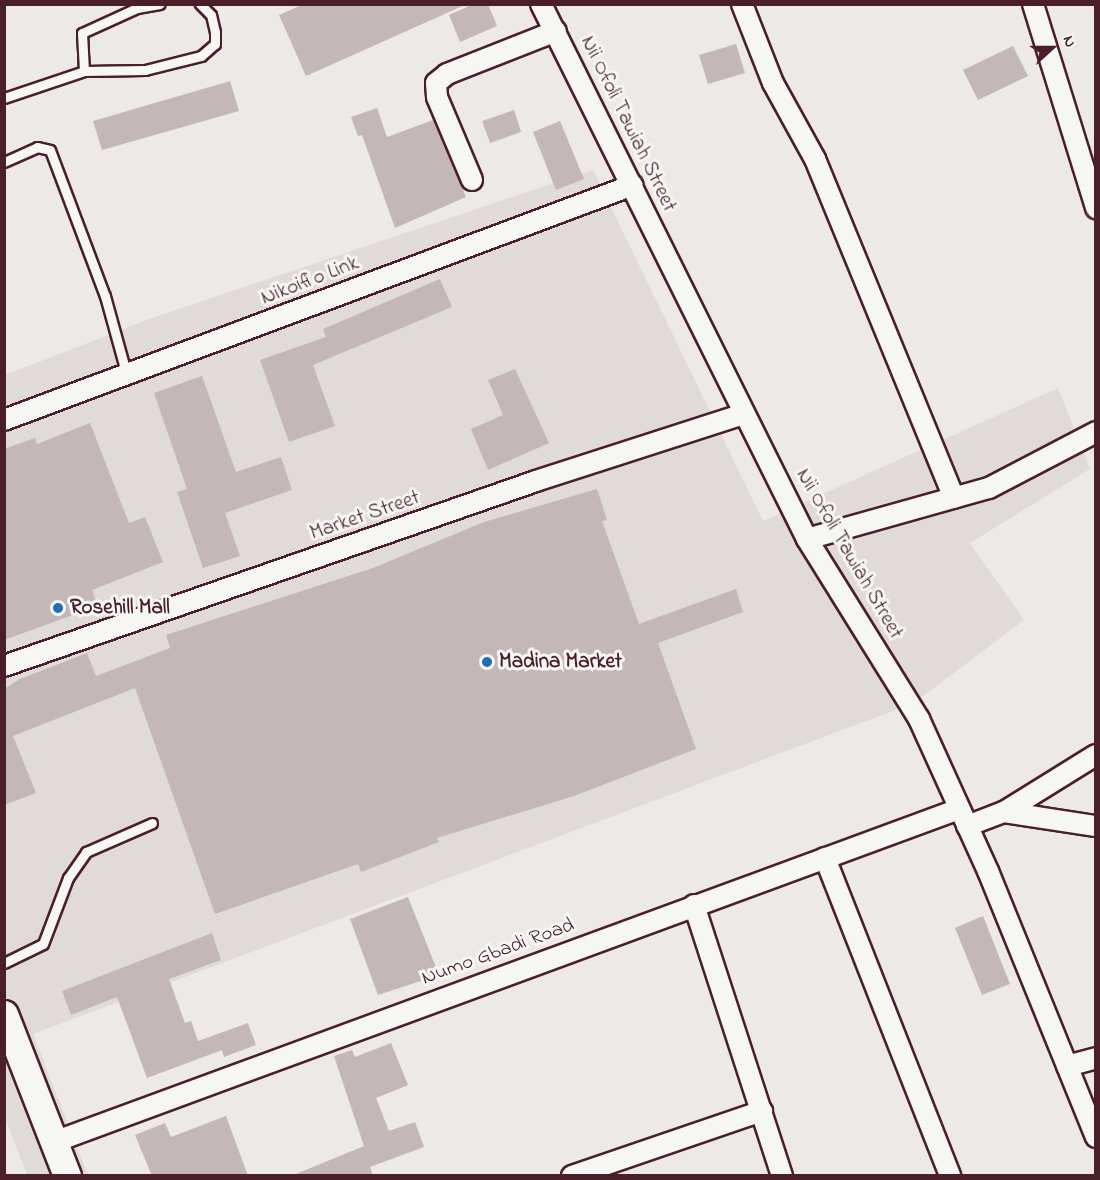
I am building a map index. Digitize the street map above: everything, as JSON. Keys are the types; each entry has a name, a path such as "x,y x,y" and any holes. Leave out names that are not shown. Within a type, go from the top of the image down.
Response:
{"main road":[{"path":"4,1014 67,1176"}],"street":[{"name":"Nii Ofoli Tawiah Street","path":"541,4 807,539 919,719 963,818 1095,1137"},
{"path":"742,4 773,83 815,159 954,498"},
{"path":"1033,4 1095,208"},
{"path":"472,180 437,97 436,83 447,74 556,31"},
{"name":"Nikoifio Link","path":"4,420 127,376 633,185"},
{"name":"Market Street","path":"4,666 743,414"},
{"path":"807,539 989,488 1095,432"},
{"name":"Numo Gbadi Road","path":"54,1142 825,858 963,818 1004,812 1095,755"},
{"path":"1004,812 1095,826"},
{"path":"825,858 950,1176"},
{"path":"694,905 782,1176"},
{"path":"1067,1066 1095,1058"},
{"path":"572,1176 762,1111"}],"lane":[{"path":"84,71 82,33 137,8 160,4"},
{"path":"4,98 84,71 145,70 201,56 215,44 215,32 211,15 200,4"},
{"path":"4,162 37,147 50,150 105,296 127,376"},
{"path":"4,963 44,944 68,878 86,852 152,823"}],"shaded area":[{"name":"Madina Market","path":"593,170 763,521 1058,388 1090,469 970,543 1024,620 914,703 33,1034 88,1175 27,1175 5,1118 5,375 152,318"}],"building":[{"path":"304,4 467,4 306,76 279,15"},
{"path":"474,4 488,4 497,26 460,42 449,15"},
{"path":"736,44 745,73 708,84 699,55"},
{"path":"1013,46 1028,76 978,100 963,70"},
{"path":"230,81 239,111 102,150 93,121"},
{"path":"377,108 387,137 433,120 466,197 395,228 362,135 358,136 351,117"},
{"path":"514,110 521,132 490,143 482,121"},
{"path":"560,121 584,179 556,190 533,132"},
{"path":"440,279 452,307 313,365 335,426 289,442 260,360 326,337 323,329"},
{"path":"515,369 549,443 488,470 471,429 503,415 488,380"},
{"path":"202,376 236,472 281,457 292,490 225,513 240,556 203,568 177,492 187,489 154,393"},
{"path":"90,423 129,523 145,517 163,562 92,590 98,606 4,640 4,449 35,438 37,444"},
{"path":"597,489 607,520 602,521 639,624 736,589 743,612 658,643 696,749 574,796 437,838 439,842 361,872 358,864 215,914 135,688 13,736 36,793 4,805 4,689 20,679 87,653 96,676 170,648 166,635 373,568 484,522"},
{"path":"408,897 439,975 378,995 350,919"},
{"path":"983,916 1010,984 982,995 955,928"},
{"path":"212,933 221,960 169,979 185,1023 191,1021 198,1041 248,1023 256,1045 224,1057 222,1050 147,1078 117,997 71,1015 62,991"},
{"path":"391,1043 408,1085 376,1098 389,1131 415,1122 424,1147 370,1167 373,1176 291,1176 364,1146 334,1056 352,1050 355,1057"},
{"path":"226,1116 248,1176 152,1176 135,1135 165,1123 171,1137"}],"place":[{"name":"Rosehill Mall","path":"58,608"},
{"name":"Madina Market","path":"487,662"}]}
